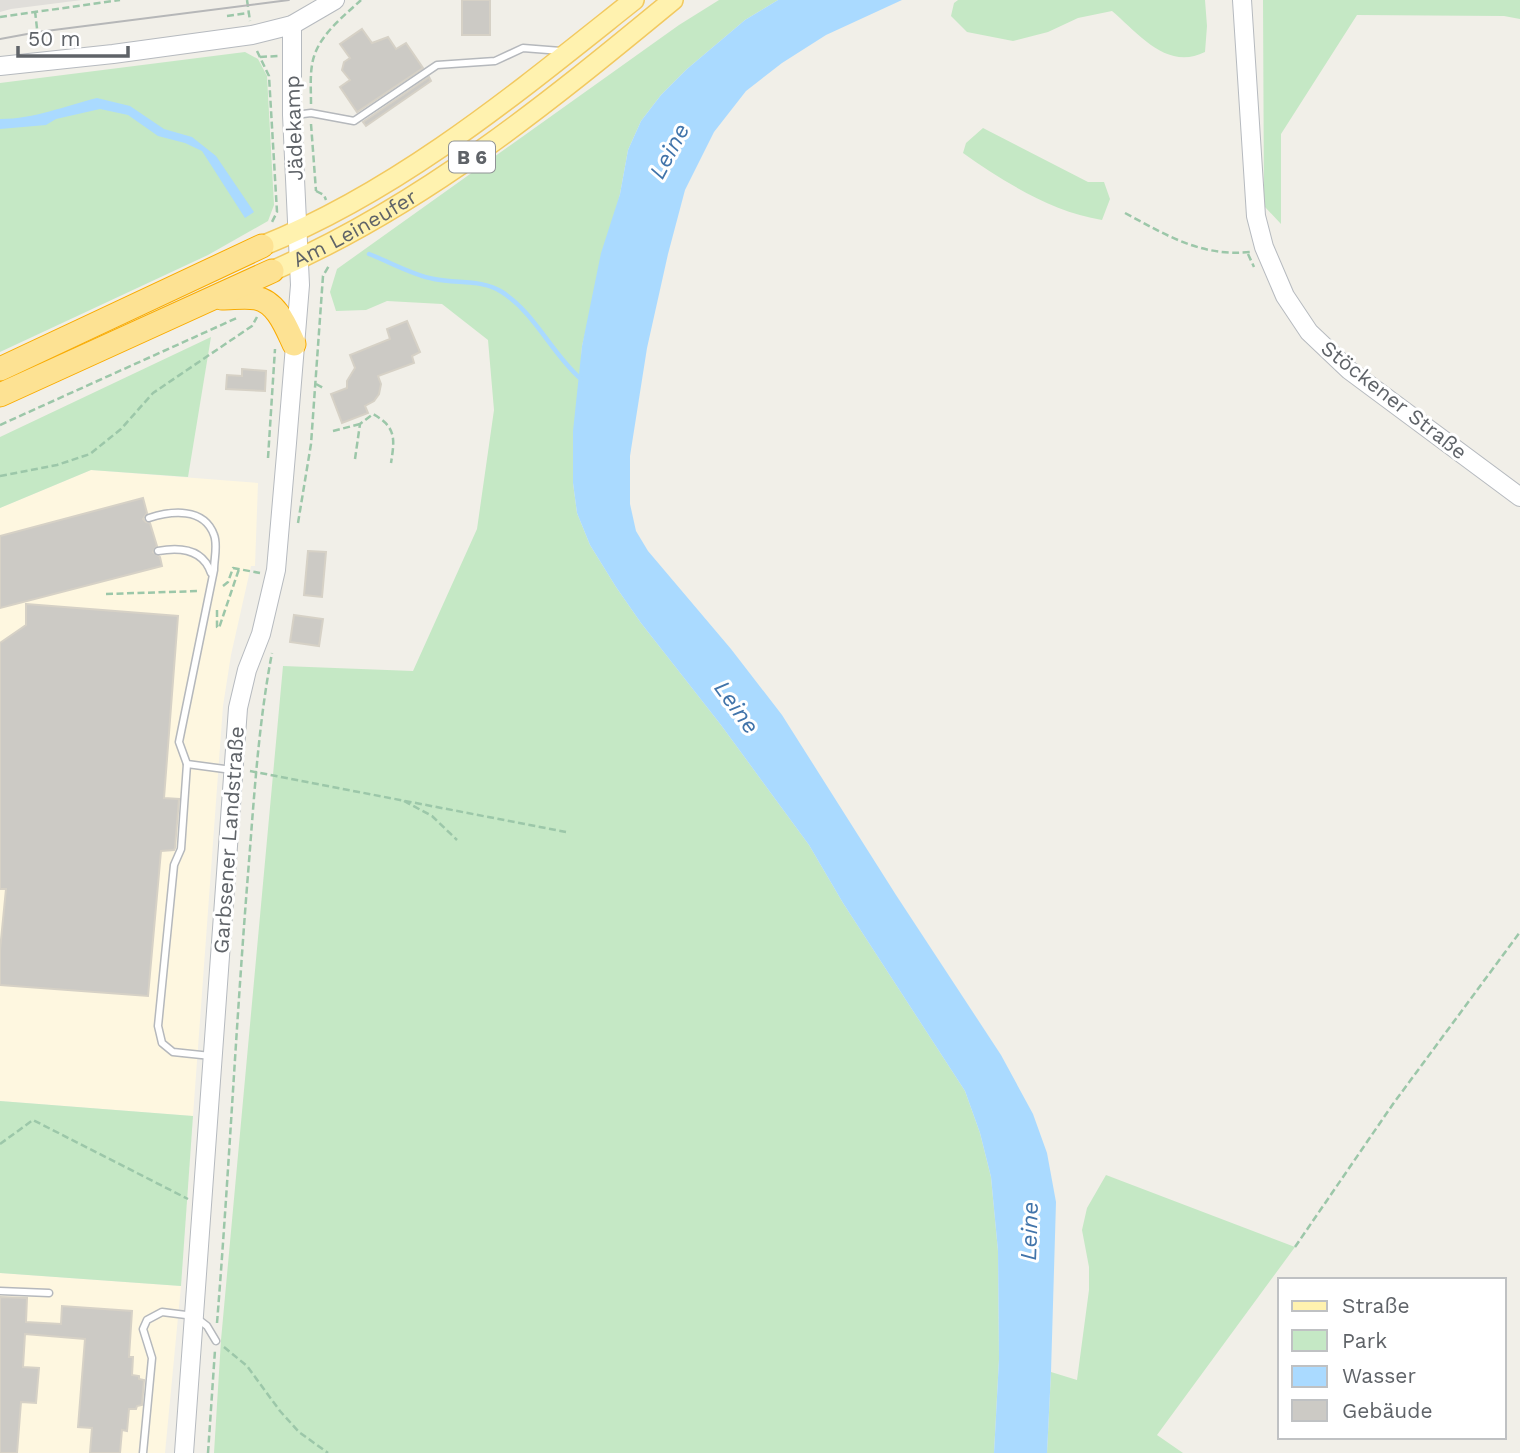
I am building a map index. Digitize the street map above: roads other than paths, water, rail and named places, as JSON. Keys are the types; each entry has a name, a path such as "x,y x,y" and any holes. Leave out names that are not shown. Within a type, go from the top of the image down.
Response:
{"highway":[{"name":"Am Leineufer","path":"0,369 262,246"},
{"name":"Am Leineufer","path":"0,394 272,271"},
{"path":"212,298 256,298 266,302 281,317 294,344"}],"main road":[{"name":"Am Leineufer","path":"262,246 298,232 342,209 430,154 570,51 634,0"},
{"name":"Am Leineufer","path":"272,271 339,240 448,174 530,116 673,0"}],"street":[{"path":"0,65 113,54 252,35 292,24 335,0"},
{"name":"Stöckener Straße","path":"1242,0 1256,250 1309,332 1349,370 1520,497"},
{"name":"Jädekamp","path":"292,24 292,115 298,232"},
{"name":"Garbsener Landstraße","path":"184,1453 239,708 247,670 261,634 276,570 300,259 298,232"}],"lane":[{"path":"292,115 311,113 354,121 437,65 495,61 523,48 570,51"},
{"path":"149,518 167,513 196,516 205,522 214,534 212,576 179,742 187,764 181,849 174,865 158,1026 162,1043 173,1052 213,1056"},
{"path":"158,551 192,551 208,565 212,576"},
{"path":"187,764 234,770"},
{"path":"0,1291 49,1293"},
{"path":"143,1453 152,1358 142,1329 147,1320 162,1312 194,1316 208,1326 216,1341"}],"water":[{"name":"Leine","path":"778,0 902,0 826,35 782,63 746,91 714,132 685,190 668,254 647,348 630,456 630,504 636,531 648,551 731,649 782,715 1001,1055 1033,1114 1047,1153 1056,1202 1047,1453 994,1453 999,1359 998,1251 991,1177 980,1133 965,1091 843,903 809,845 616,587 590,545 577,513 573,483 573,431 582,346 601,253 620,194 628,150 641,121 661,95 687,69 745,20"},
{"path":"97,98 130,106 164,129 192,137 216,156 254,212 245,218 202,151 158,136 128,115 100,109 56,119 46,125 0,129 0,119 37,114"}],"waterway":[{"path":"369,254 426,277 478,283 502,292 534,322 570,369 581,379"}],"tram line":[{"path":"0,39 289,0"}]}
